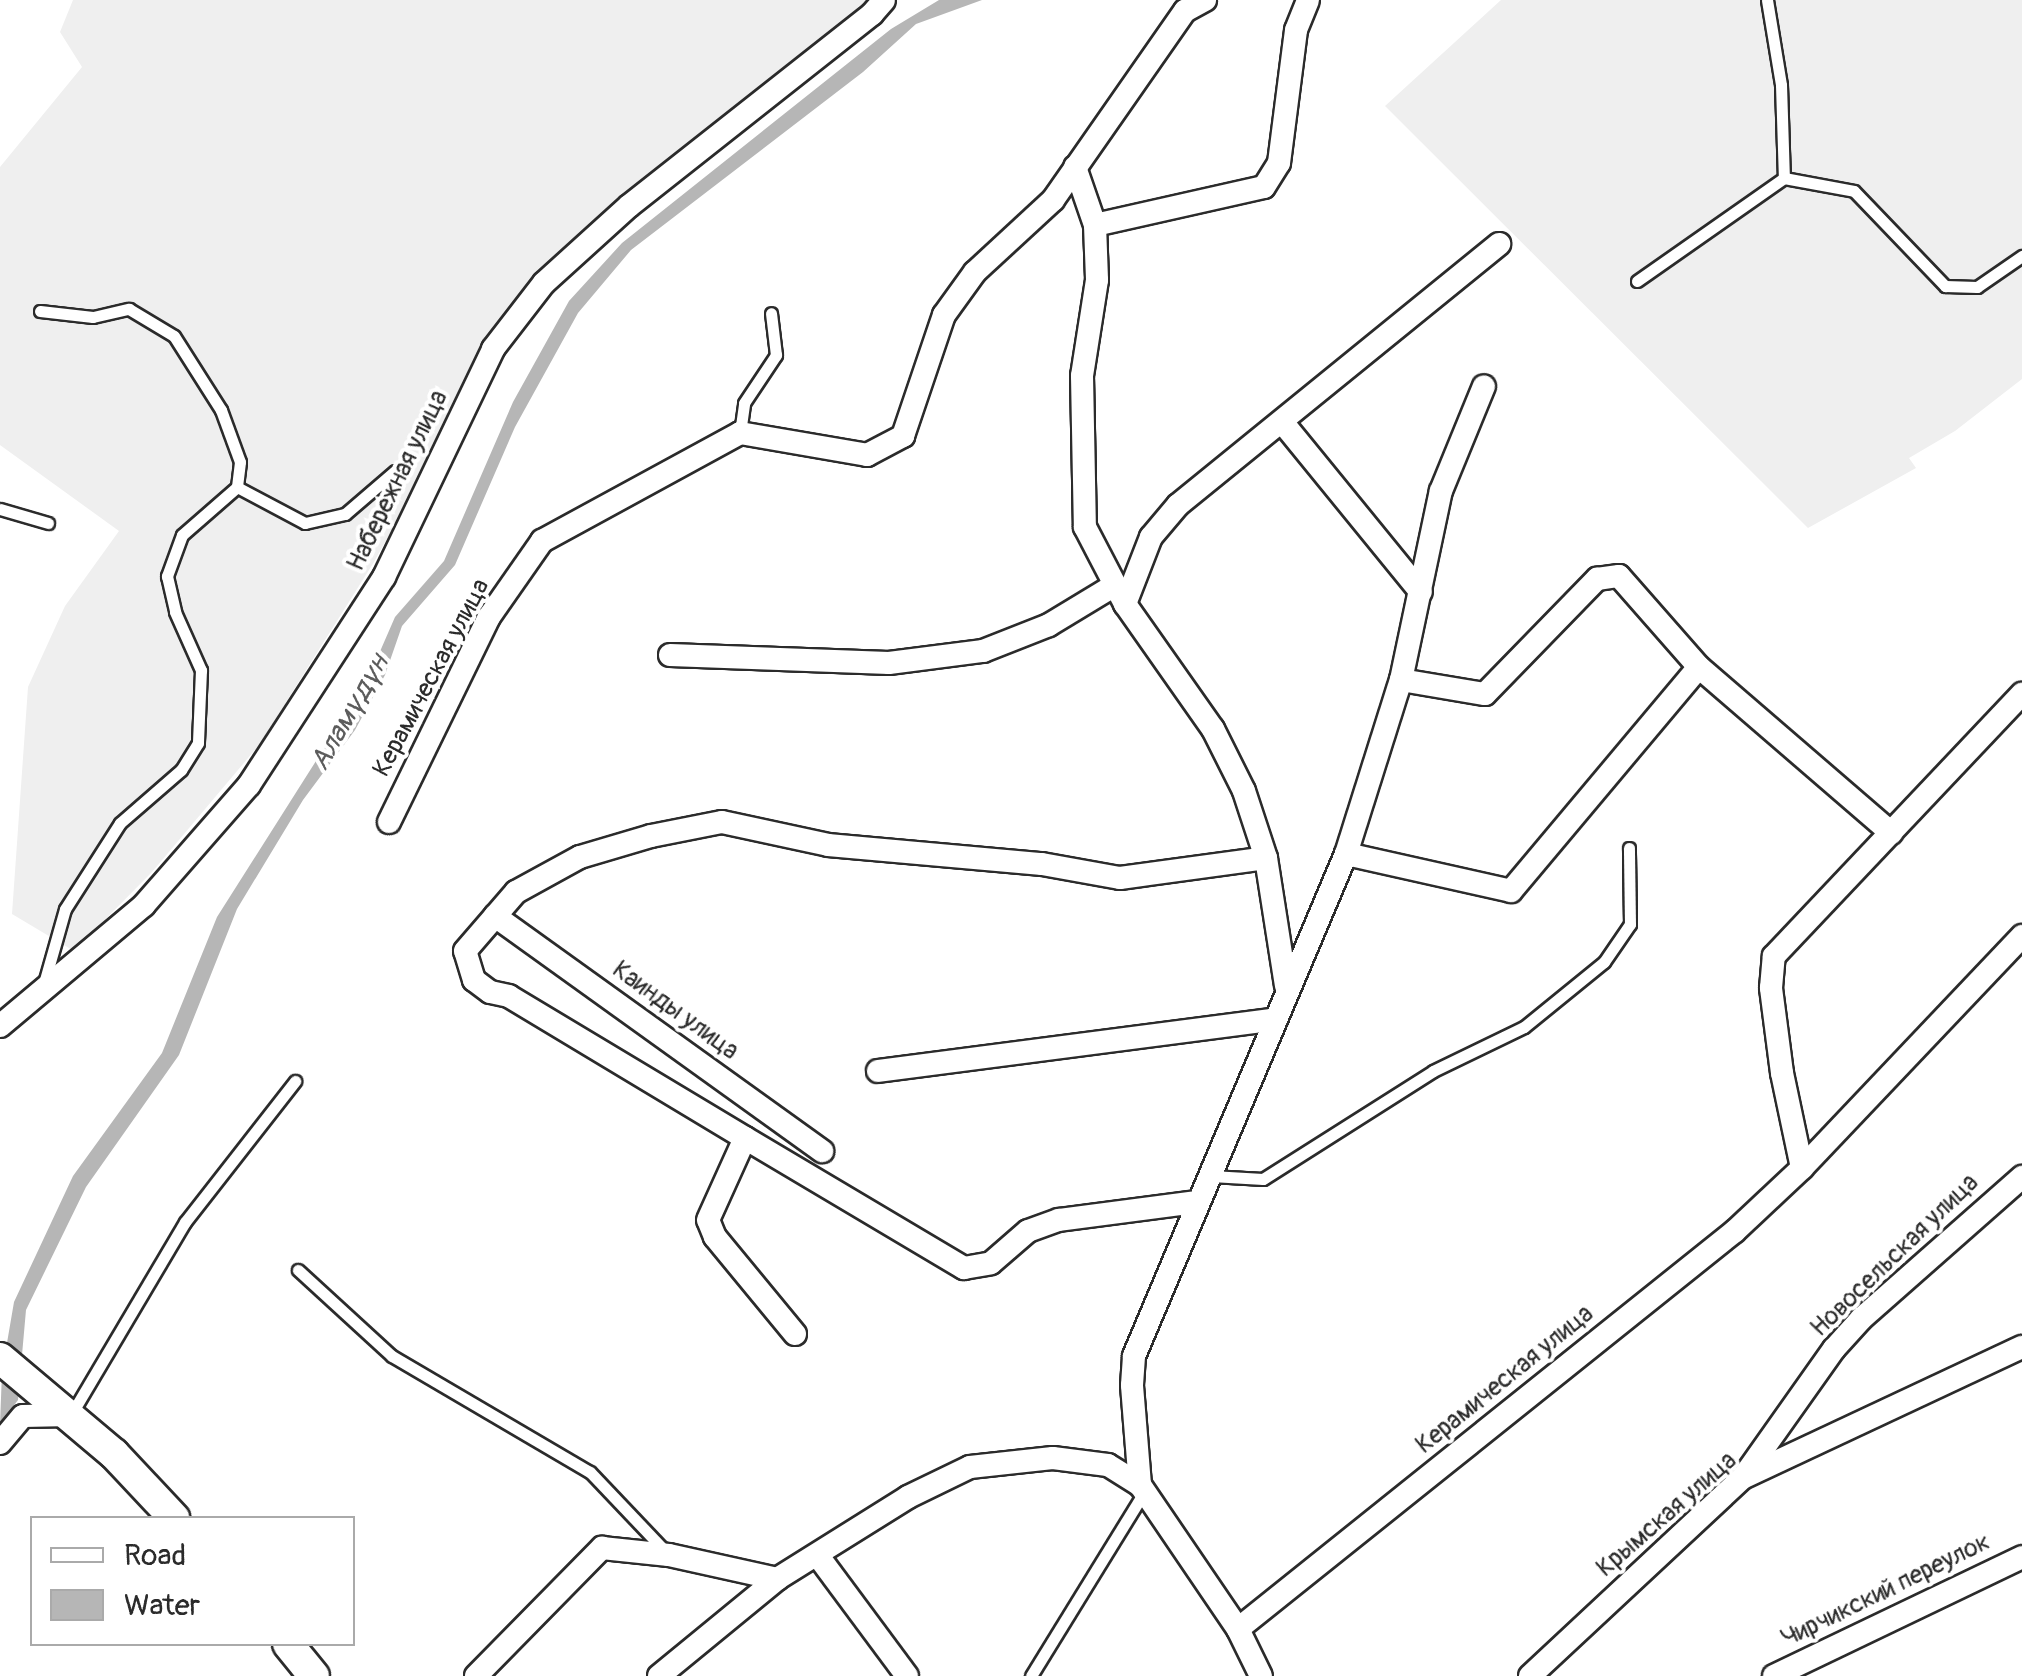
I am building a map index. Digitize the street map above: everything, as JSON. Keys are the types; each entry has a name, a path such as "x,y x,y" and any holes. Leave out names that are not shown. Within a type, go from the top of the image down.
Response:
{"street":[{"name":"Набережная улица","path":"0,1026 144,905 248,784 384,577 493,349 544,282 629,206 872,14 884,0"},
{"path":"740,433 866,455 903,436 944,316 975,272 1053,200 1184,11 1205,0"},
{"path":"1095,225 1264,187 1279,163 1296,30 1308,0"},
{"path":"1075,167 1095,225 1097,280 1082,376 1085,527 1120,594 1212,729 1244,791 1266,858 1287,989"},
{"path":"670,654 889,663 983,651 1120,594 1151,538 1178,505 1499,244"},
{"path":"1142,1488 1134,1356 1346,854 1401,680 1441,491 1484,386"},
{"path":"1284,422 1420,592"},
{"name":"Керамическая улица","path":"389,822 489,617 542,541 740,433"},
{"path":"1401,680 1486,694 1596,579 1619,576 1699,667 1891,833"},
{"path":"1346,854 1510,892 1699,667"},
{"path":"1802,1168 1771,988 1774,956 2022,694"},
{"path":"1196,1202 1058,1220 1028,1231 991,1263 964,1268 509,996 490,992 474,980 465,951 516,892 580,857 651,836 722,822 828,845 1042,864 1120,878 1266,858"},
{"name":"Каинды улица","path":"496,916 822,1151"},
{"name":"Керамическая улица","path":"1238,1629 1735,1231 1802,1168 2022,936"},
{"path":"878,1072 1276,1020"},
{"path":"746,1138 708,1220 715,1237 794,1334"},
{"name":"Новосельская улица","path":"1742,1478 1834,1350 1862,1319 2022,1177"},
{"name":"Крымская улица","path":"1530,1676 1742,1478 2022,1347"},
{"path":"0,1358 66,1411 172,1516"},
{"path":"0,1443 23,1416 66,1411"},
{"path":"659,1676 777,1579 908,1496 970,1466 1054,1458 1108,1466 1142,1488 1238,1629 1261,1676"},
{"path":"476,1676 602,1548 669,1555 777,1579"},
{"path":"818,1556 908,1676"},
{"name":"Чирчикский переулок","path":"1774,1676 2022,1556"},
{"path":"290,1646 314,1676"}],"lane":[{"path":"1767,0 1781,85 1784,178"},
{"path":"1637,281 1784,178 1854,191 1945,286 1976,287 2022,256"},
{"path":"40,311 93,318 129,309 174,336 220,410 240,462 237,487 182,535 167,576 175,612 201,670 198,743 181,770 120,823 65,908 42,991"},
{"path":"740,433 744,404 776,356 771,313"},
{"path":"237,487 305,522 345,514 395,471"},
{"path":"0,508 48,523"},
{"path":"1211,1176 1263,1178 1433,1071 1524,1027 1604,962 1630,924 1629,848"},
{"path":"66,1411 185,1222 295,1081"},
{"path":"298,1270 392,1356 590,1472 669,1555"},
{"path":"1031,1676 1142,1488"}],"shaded area":[{"path":"73,0 872,0 584,238 437,447 374,562 259,745 152,872 74,951 12,914 28,687 65,606 119,531 0,445 0,167 82,67 60,32"},
{"path":"1501,0 2022,0 2022,379 1955,431 1909,458 1916,468 1808,528 1385,106"}],"water":[{"name":"Аламүдүн","path":"939,0 982,0 916,24 863,72 631,250 578,313 515,427 455,565 402,626 385,675 355,730 303,800 237,909 179,1055 86,1187 26,1310 18,1400 0,1424 2,1372 14,1302 73,1176 162,1053 217,917 368,679 395,617 444,561 513,402 569,301 622,243 891,29"}]}
